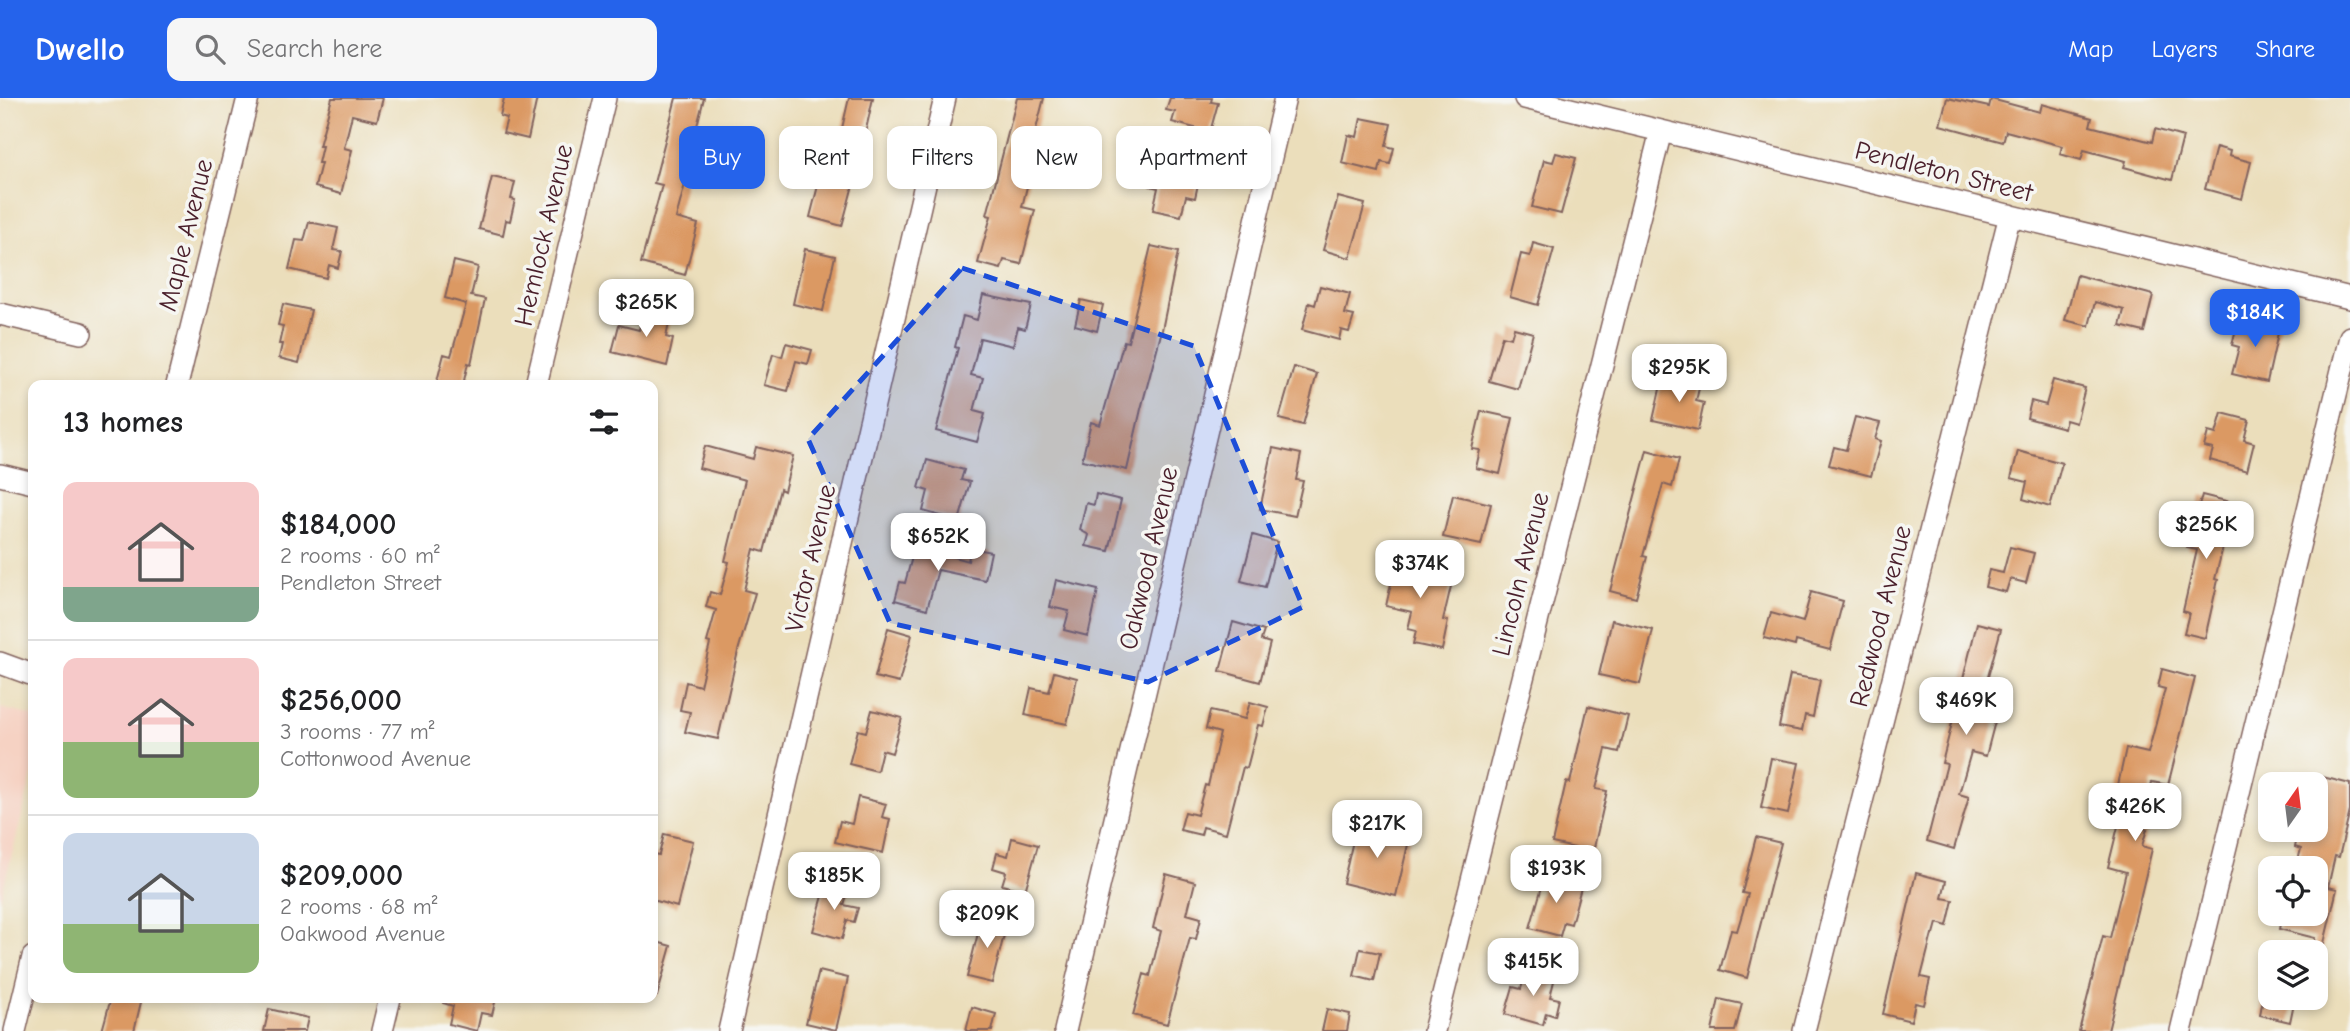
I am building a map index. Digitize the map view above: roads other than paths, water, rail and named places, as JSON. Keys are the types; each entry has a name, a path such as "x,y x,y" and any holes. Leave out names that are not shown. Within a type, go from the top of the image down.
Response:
{"street":[{"name":"Maple Avenue","path":"178,380 248,98"},
{"name":"Hemlock Avenue","path":"537,380 605,98"},
{"name":"Victor Avenue","path":"729,1031 945,98"},
{"name":"Oakwood Avenue","path":"1065,1031 1284,98"},
{"name":"Pendleton Street","path":"1525,98 2350,298"},
{"name":"Lincoln Avenue","path":"1434,1031 1661,131"},
{"name":"Redwood Avenue","path":"1804,1031 2010,215"},
{"path":"0,314 81,333"},
{"path":"2181,1031 2350,337"},
{"path":"0,475 28,482"},
{"path":"0,663 28,673"},
{"path":"15,1031 28,978"},
{"path":"382,1031 389,1003"}]}
